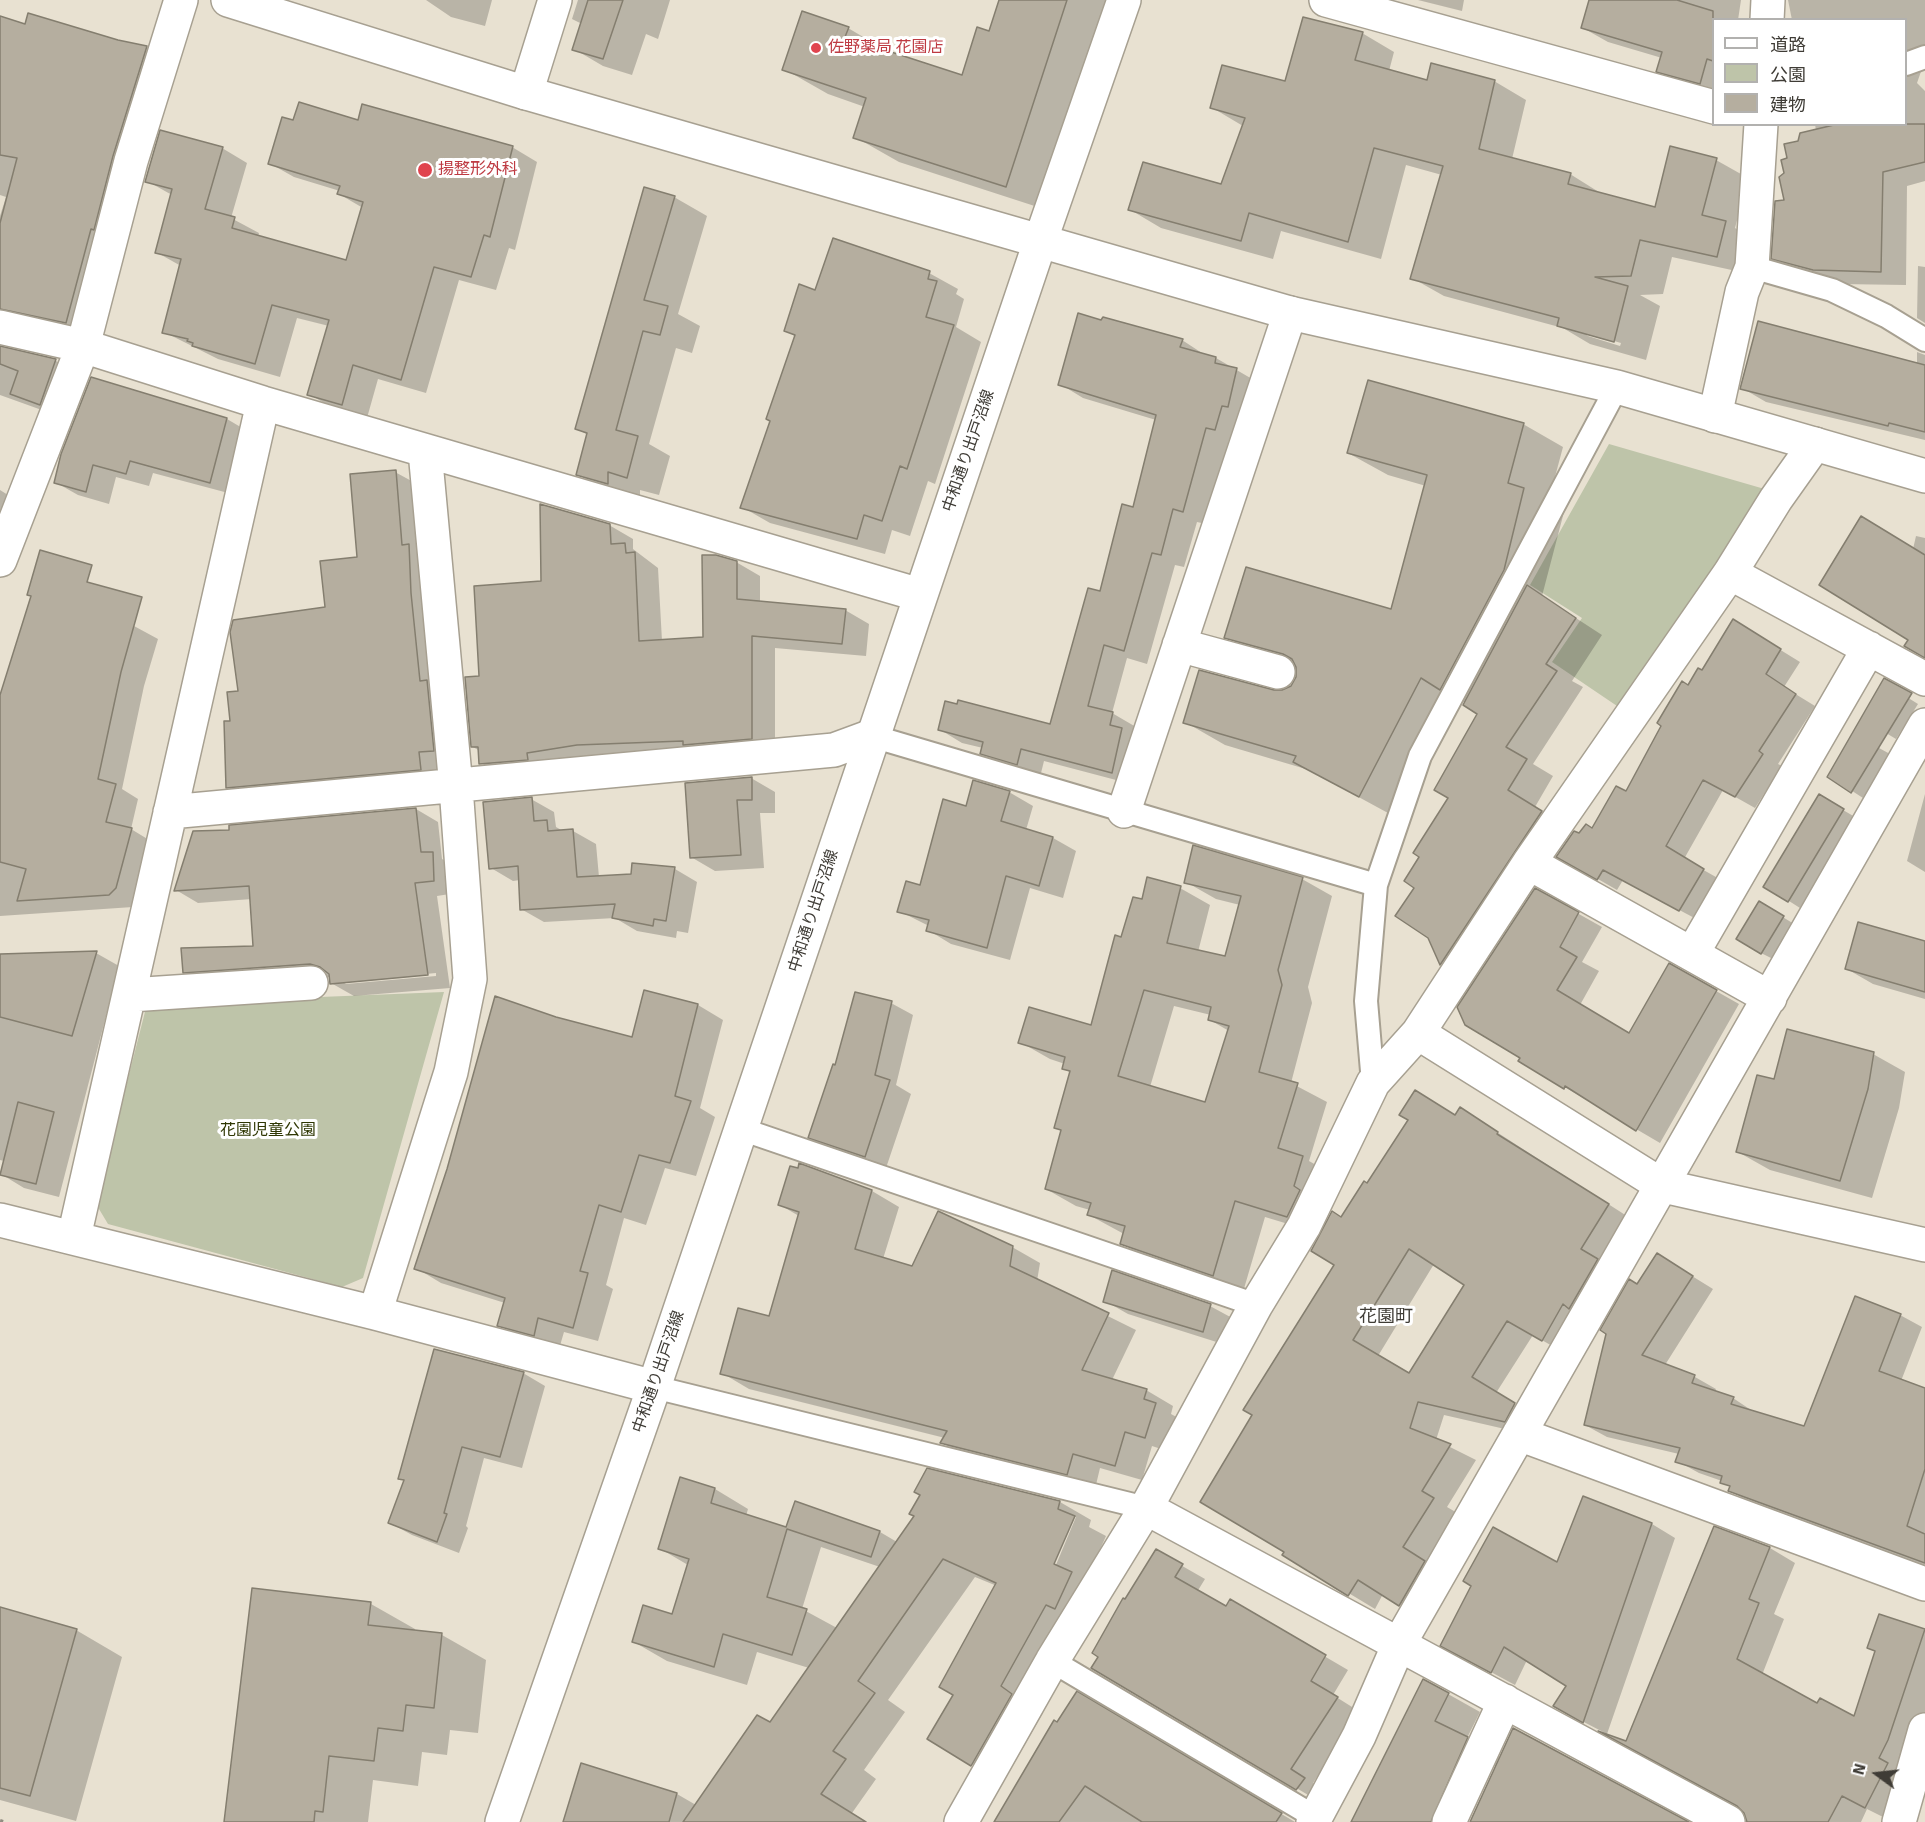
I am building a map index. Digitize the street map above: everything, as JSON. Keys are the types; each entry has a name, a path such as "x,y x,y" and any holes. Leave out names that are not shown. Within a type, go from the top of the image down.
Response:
{"street":[{"path":"0,560 83,346 131,161 181,0"},
{"path":"228,0 526,93 1290,313 1617,387 1925,476"},
{"path":"526,93 555,0"},
{"name":"中和通り出戸沼線","path":"502,1822 654,1387 872,736 1124,0"},
{"path":"1326,0 1712,106"},
{"path":"1767,18 1768,0"},
{"path":"1715,416 1742,292 1752,267 1761,126"},
{"path":"1124,811 1290,313"},
{"path":"0,327 83,346 263,403 920,595"},
{"path":"74,1237 263,403"},
{"path":"961,1822 1052,1661 1146,1508 1256,1305 1304,1226 1373,1083 1419,1033 1529,863 1730,573 1815,444"},
{"path":"375,1313 451,1072 470,979 456,787 425,451"},
{"path":"1730,573 1925,679"},
{"path":"1179,645 1278,672"},
{"path":"1692,954 1869,648"},
{"path":"1314,1819 1359,1736 1399,1644 1925,725"},
{"path":"170,812 834,750 872,736"},
{"path":"1529,863 1770,998"},
{"path":"130,995 311,983"},
{"path":"1419,1033 1663,1186 1925,1245"},
{"path":"0,1220 375,1313 654,1387"},
{"path":"1519,1434 1925,1584"},
{"path":"1146,1508 1728,1822"},
{"path":"1449,1822 1505,1701"},
{"path":"1899,1822 1925,1730"}],"lane":[{"path":"1907,63 1925,57"},
{"path":"1752,267 1832,290 1886,316 1925,340"},
{"path":"1373,1083 1366,1001 1376,885 1420,756 1617,387"},
{"path":"872,736 1376,885"},
{"path":"741,1129 1256,1305"},
{"path":"654,1387 1146,1508"},
{"path":"1052,1661 1314,1819"}],"green space":[{"path":"1609,444 1768,490 1620,708 1552,662 1582,618 1530,585"},
{"name":"花園児童公園","path":"444,992 363,1278 342,1287 108,1224 96,1204 147,1004"}],"building":[{"path":"588,0 623,0 603,59 572,50"},
{"path":"999,0 1067,0 1006,187 853,138 866,98 782,70 802,11 849,27 845,37 962,75 977,27 989,31"},
{"path":"1589,0 1677,0 1713,11 1712,61 1707,59 1700,84 1656,72 1662,52 1581,28"},
{"path":"28,13 118,40 147,46 113,156 94,230 91,229 66,323 0,309 0,223 17,158 0,155 0,16 25,24"},
{"path":"1303,17 1363,32 1355,60 1427,80 1431,63 1495,80 1479,149 1571,173 1568,184 1655,207 1670,146 1717,158 1702,215 1726,221 1717,257 1640,240 1631,276 1595,277 1628,286 1614,342 1557,326 1559,318 1410,279 1443,166 1374,148 1348,242 1249,213 1241,241 1128,210 1143,162 1221,184 1245,118 1210,108 1222,65 1285,81"},
{"path":"299,102 358,120 362,104 513,146 490,237 484,235 471,277 434,267 401,380 353,365 342,405 307,395 329,320 272,305 255,364 192,346 193,343 187,341 188,339 162,333 181,259 155,253 172,189 145,182 160,130 223,147 205,209 235,217 232,228 346,260 363,202 337,194 340,186 268,164 282,117 293,120"},
{"path":"1925,124 1925,162 1883,172 1881,272 1813,270 1771,259 1775,201 1784,200 1779,177 1784,173 1781,160 1787,158 1784,144 1798,141 1800,133 1830,126"},
{"path":"644,187 675,196 644,300 668,306 660,335 643,331 616,430 638,436 627,478 608,472 608,484 576,475 587,433 575,429"},
{"path":"833,238 930,271 928,279 937,281 926,317 954,325 907,469 900,466 882,521 864,515 857,539 740,508 770,421 766,419 795,335 784,331 799,284 815,290"},
{"path":"1078,313 1101,320 1103,317 1183,339 1180,347 1216,357 1215,363 1237,368 1228,407 1222,406 1215,430 1206,428 1183,512 1173,509 1161,555 1152,553 1124,651 1104,645 1088,706 1113,712 1110,725 1122,728 1112,773 1021,749 1017,765 980,754 983,742 938,730 945,701 957,704 958,700 1050,724 1088,588 1100,591 1122,504 1133,507 1156,415 1058,385"},
{"path":"1758,321 1925,365 1925,432 1889,423 1888,426 1740,389"},
{"path":"0,346 56,359 40,405 10,394 18,371 0,364"},
{"path":"91,377 227,418 210,483 130,461 126,474 93,465 86,492 54,483 61,454"},
{"path":"1368,380 1524,423 1508,483 1524,488 1504,570 1440,690 1421,678 1359,797 1293,762 1296,756 1183,723 1199,670 1274,690 1282,690 1291,686 1296,677 1296,667 1292,659 1283,654 1224,638 1246,567 1391,609 1427,475 1347,453"},
{"path":"396,470 402,545 409,544 411,593 420,681 427,680 434,751 419,752 421,770 226,788 224,721 230,721 227,692 238,691 230,632 233,620 325,607 320,561 357,557 350,474"},
{"path":"540,504 610,524 611,544 625,543 626,553 635,552 639,641 703,637 702,555 716,555 737,561 737,599 846,609 842,644 752,636 752,739 683,745 683,741 577,745 527,753 528,760 479,764 478,747 471,747 465,677 479,676 474,586 541,581"},
{"path":"1861,516 1925,555 1925,658 1904,646 1908,640 1819,585"},
{"path":"40,550 92,565 87,582 142,597 121,672 98,779 116,784 106,822 132,828 116,888 109,895 17,901 26,869 0,862 0,695 31,596 27,595"},
{"path":"1527,585 1576,618 1546,664 1557,671 1506,747 1527,759 1508,790 1542,811 1440,965 1428,938 1395,916 1414,888 1404,881 1419,857 1413,853 1448,798 1434,790 1477,714 1463,705"},
{"path":"1733,619 1781,649 1766,674 1796,694 1759,751 1763,754 1735,797 1703,780 1666,846 1704,869 1679,911 1603,870 1597,880 1556,857 1574,831 1579,833 1586,824 1592,828 1616,786 1626,791 1661,726 1657,723 1682,681 1688,685 1698,668 1702,670"},
{"path":"1884,678 1912,693 1851,793 1827,777"},
{"path":"752,777 752,800 737,800 741,855 690,858 685,783"},
{"path":"973,780 1010,791 1001,821 1053,837 1039,886 1006,876 987,948 926,931 929,920 897,912 906,881 920,885 943,799 966,806"},
{"path":"1819,794 1844,809 1788,902 1763,887"},
{"path":"532,797 534,821 547,820 548,831 573,829 577,877 631,874 632,863 675,867 666,921 654,919 653,926 612,918 615,904 520,910 518,866 489,869 483,802"},
{"path":"416,808 421,852 433,852 434,881 415,883 428,975 330,984 329,974 320,967 310,964 183,973 181,948 253,946 249,886 174,891 193,831 229,830 229,825"},
{"path":"1193,845 1303,877 1278,970 1282,985 1259,1072 1298,1083 1278,1148 1303,1156 1294,1186 1300,1190 1287,1217 1235,1201 1213,1276 1120,1244 1125,1226 1087,1215 1091,1203 1045,1189 1061,1130 1054,1128 1070,1071 1062,1069 1065,1057 1018,1043 1029,1007 1091,1025 1115,935 1121,937 1133,897 1142,899 1147,877 1181,886 1167,943 1225,956 1241,896 1184,883","holes":["1144,990 1211,1007 1208,1020 1229,1026 1205,1102 1118,1076"]},
{"path":"1535,888 1579,912 1560,947 1577,957 1557,990 1629,1033 1669,963 1717,990 1636,1131 1565,1086 1564,1089 1518,1061 1520,1058 1465,1025 1457,1007"},
{"path":"1759,901 1784,916 1761,954 1736,939"},
{"path":"1858,922 1925,941 1925,992 1845,969"},
{"path":"97,951 72,1036 0,1017 0,954"},
{"path":"644,990 698,1004 675,1096 691,1101 670,1163 639,1155 621,1212 599,1205 580,1271 588,1273 573,1328 538,1318 534,1336 497,1326 505,1298 414,1269 447,1169 495,996 556,1017 632,1037"},
{"path":"855,992 892,1001 875,1075 890,1080 865,1157 808,1138 833,1064 835,1065"},
{"path":"1787,1029 1874,1052 1868,1089 1840,1181 1736,1152 1757,1075 1774,1079"},
{"path":"1415,1090 1455,1115 1460,1107 1498,1132 1497,1134 1609,1204 1581,1249 1598,1259 1569,1309 1563,1304 1542,1341 1507,1321 1472,1377 1515,1403 1505,1422 1418,1402 1410,1428 1451,1444 1422,1491 1434,1498 1403,1547 1425,1561 1399,1606 1358,1580 1348,1596 1282,1555 1284,1552 1200,1502 1252,1415 1243,1410 1334,1265 1311,1251 1332,1211 1341,1217 1364,1181 1367,1183 1408,1120 1399,1115","holes":["1409,1249 1464,1285 1409,1373 1353,1340"]},
{"path":"18,1102 54,1112 36,1184 0,1175"},
{"path":"799,1163 872,1190 855,1249 912,1266 938,1211 1013,1246 1010,1266 1109,1313 1082,1370 1147,1389 1144,1399 1156,1403 1145,1438 1125,1432 1115,1466 1073,1454 1067,1475 940,1443 947,1431 720,1374 738,1308 769,1316 799,1212 778,1205 790,1166 798,1168"},
{"path":"1657,1253 1693,1276 1642,1355 1695,1375 1692,1383 1734,1397 1731,1404 1804,1426 1855,1296 1901,1314 1879,1371 1925,1388 1925,1469 1907,1526 1925,1534 1925,1563 1728,1491 1730,1486 1720,1483 1722,1476 1675,1462 1680,1448 1584,1425 1606,1334 1600,1330 1629,1279 1637,1284"},
{"path":"1112,1270 1211,1304 1203,1332 1103,1302"},
{"path":"434,1349 524,1372 500,1457 462,1447 444,1513 447,1514 437,1542 388,1523 404,1480 398,1479"},
{"path":"927,1468 1060,1501 1058,1509 1075,1516 1054,1564 1072,1572 1055,1609 1046,1605 1001,1686 1012,1694 971,1766 927,1739 953,1695 939,1687 996,1583 943,1559 858,1681 875,1693 833,1751 846,1759 821,1794 866,1822 683,1822 757,1715 770,1722 914,1516 909,1514 920,1495 914,1492"},
{"path":"680,1477 715,1488 711,1503 786,1527 795,1501 880,1531 871,1557 787,1529 767,1597 807,1609 792,1655 723,1634 714,1667 632,1642 643,1605 672,1614 689,1559 658,1549"},
{"path":"1583,1496 1652,1523 1583,1723 1553,1706 1566,1686 1504,1647 1491,1673 1440,1646 1471,1586 1463,1581 1493,1527 1557,1562"},
{"path":"1714,1526 1770,1547 1749,1599 1759,1603 1737,1659 1817,1703 1820,1698 1854,1716 1875,1651 1867,1648 1879,1614 1925,1629 1888,1740 1879,1758 1888,1763 1865,1808 1842,1796 1828,1822 1747,1822 1744,1813 1737,1806 1598,1731 1626,1741"},
{"path":"1156,1549 1183,1564 1175,1577 1226,1606 1230,1599 1326,1655 1311,1681 1338,1697 1291,1769 1305,1778 1296,1790 1091,1668 1098,1657 1092,1653 1123,1598 1125,1599"},
{"path":"252,1588 371,1602 368,1625 442,1633 434,1708 406,1705 403,1731 378,1728 374,1761 329,1756 323,1812 315,1811 314,1822 224,1822"},
{"path":"0,1607 77,1629 30,1796 0,1788"},
{"path":"1423,1679 1449,1693 1435,1721 1468,1737 1431,1822 1351,1822"},
{"path":"1077,1691 1282,1813 1276,1822 1142,1822 1085,1786 1059,1822 994,1822 1054,1720 1057,1722"},
{"path":"1513,1728 1689,1822 1470,1822"},
{"path":"581,1763 677,1793 669,1822 563,1822"}],"place":[{"name":"佐野薬局 花園店","path":"816,48"},
{"name":"揚整形外科","path":"425,170"}],"district":[{"name":"花園町","path":"1386,1317"}]}
